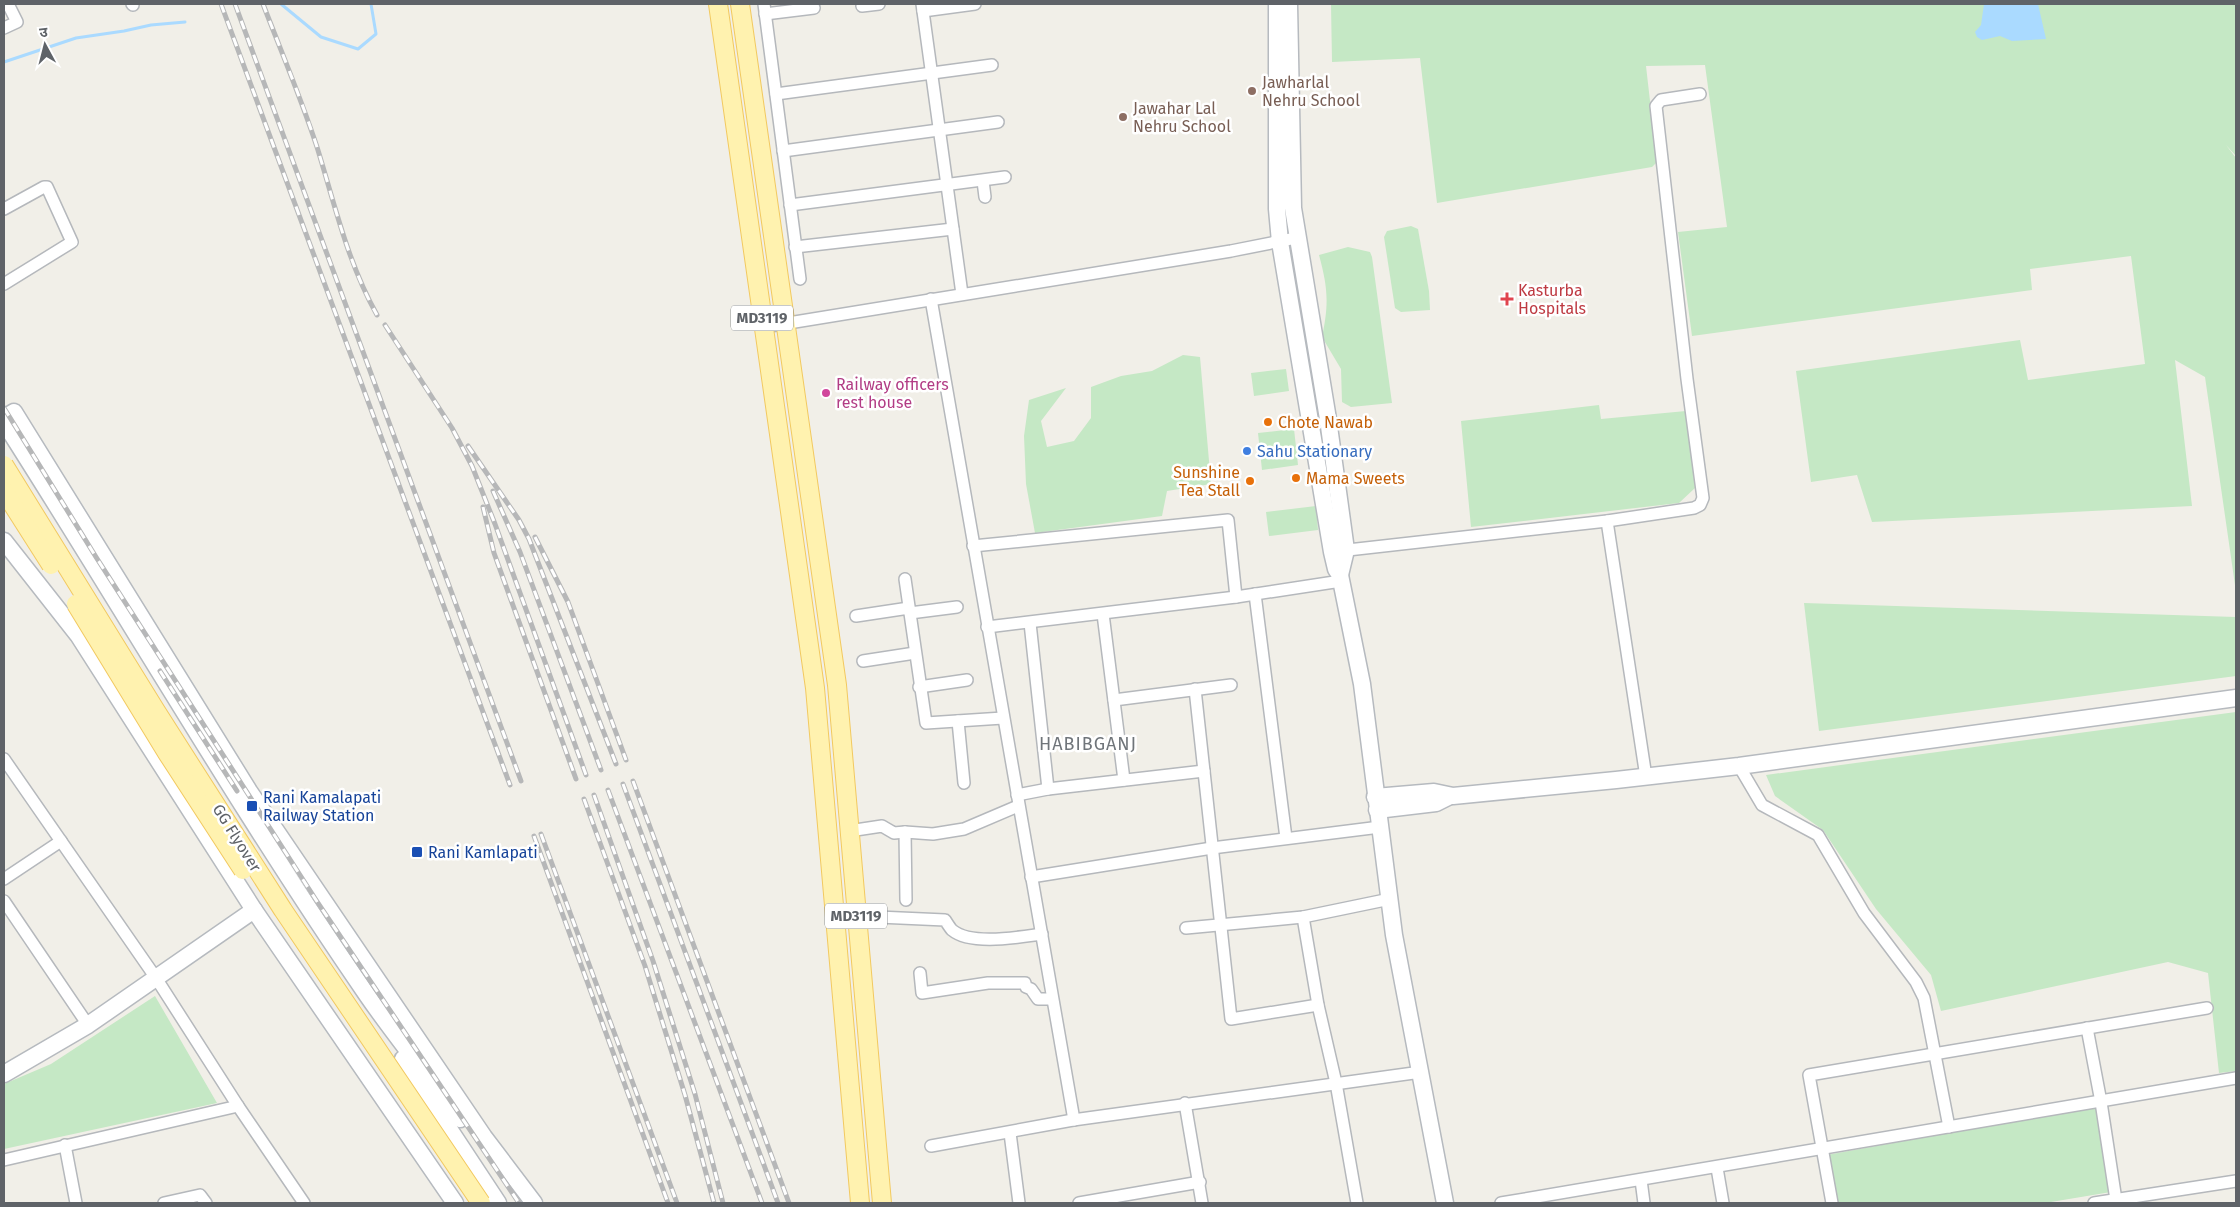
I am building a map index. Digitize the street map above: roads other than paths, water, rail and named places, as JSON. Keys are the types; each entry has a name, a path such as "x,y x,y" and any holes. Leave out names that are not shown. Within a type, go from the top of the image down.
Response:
{"main road":[{"name":"MD3119","path":"718,4 815,688 860,1203"},
{"name":"MD3119","path":"740,4 837,686 882,1203"},
{"path":"1277,4 1277,209 1280,242 1310,411 1339,551"},
{"path":"1289,4 1293,208 1296,238 1326,408 1340,578 1362,684 1394,934 1445,1203"},
{"path":"1310,411 1326,408"},
{"path":"4,418 14,412 249,791 484,1137 534,1203"},
{"path":"4,422 13,456 108,607 263,849 498,1203"},
{"path":"4,476 13,456"},
{"path":"13,456 367,995 523,1203"},
{"name":"GG Flyover","path":"13,456 156,711 283,910 481,1203"},
{"name":"GG Flyover","path":"4,491 167,753 264,903 401,1108 469,1203"},
{"path":"4,495 40,498"},
{"path":"4,541 78,635 254,910 456,1203"},
{"path":"78,635 108,607"},
{"path":"1376,803 1436,802 1453,796 1740,766 2236,698"},
{"path":"4,1073 88,1025 254,910"},
{"path":"857,1177 879,1176"}],"street":[{"path":"4,28 17,22 8,4"},
{"path":"862,6 879,4"},
{"path":"962,294 922,7 975,4"},
{"path":"800,279 765,9 814,8"},
{"path":"776,94 992,65"},
{"path":"1339,551 1607,521 1694,508 1700,505 1703,498 1687,379 1656,106 1661,100 1700,94"},
{"path":"783,151 998,122"},
{"path":"790,205 1005,177"},
{"path":"983,181 985,197"},
{"path":"4,209 47,187 72,242 4,284"},
{"path":"795,247 953,229"},
{"path":"764,327 1296,238"},
{"path":"931,299 1074,1120"},
{"path":"973,546 1228,520 1236,597"},
{"path":"1607,521 1646,777"},
{"path":"988,627 1236,597 1340,578"},
{"path":"905,579 919,686 926,723 1003,718"},
{"path":"1255,594 1286,838"},
{"path":"856,616 956,607"},
{"path":"1103,614 1124,780"},
{"path":"1030,623 1048,789"},
{"path":"863,661 915,653"},
{"path":"919,686 967,680"},
{"path":"1114,700 1230,685"},
{"path":"1195,689 1231,1019 1318,1005"},
{"path":"958,721 964,783"},
{"path":"4,759 156,978 238,1106 304,1203"},
{"path":"1740,766 1762,805 1818,835 1876,932 1916,982 1924,998 1949,1127"},
{"path":"849,831 882,826 894,833 933,834 964,829 1017,801 1048,789 1204,771"},
{"path":"1031,877 1212,848 1380,826"},
{"path":"905,832 906,900"},
{"path":"4,879 62,841"},
{"path":"1186,928 1303,917 1390,899"},
{"path":"4,901 88,1025"},
{"path":"856,916 945,920 952,930 971,938 1006,939 1042,934"},
{"path":"1303,917 1318,1005 1336,1083 1357,1203"},
{"path":"920,973 922,992 988,982 1026,983 1026,987 1031,989 1038,999 1052,999"},
{"path":"1832,1203 1809,1075 2207,1008"},
{"path":"2087,1028 2101,1102 2116,1200"},
{"path":"930,1146 1074,1120 1193,1102 1421,1072"},
{"path":"1501,1203 1563,1198 1641,1180 2236,1078"},
{"path":"1193,1102 1202,1203"},
{"path":"4,1160 238,1106"},
{"path":"1010,1132 1020,1203"},
{"path":"64,1145 76,1203"},
{"path":"1717,1168 1724,1203"},
{"path":"1641,1180 1644,1203"},
{"path":"2094,1203 2236,1181"},
{"path":"1079,1203 1123,1200 1200,1182"},
{"path":"164,1203 200,1195 206,1203"}],"water":[{"path":"1984,4 2038,4 2046,39 2012,41 2000,36 1982,40 1977,37 1975,32 1981,25"}],"waterway":[{"path":"281,4 321,37 358,49 376,34 371,4"},
{"path":"4,62 76,38 151,25 185,22"}],"railway":[{"path":"221,4 510,785"},
{"path":"235,4 521,781"},
{"path":"263,4 311,129 342,232 358,274 377,315"},
{"path":"385,325 452,428 472,466 495,524 586,775"},
{"path":"4,408 96,557 316,900 519,1203"},
{"path":"468,446 519,520 529,539 616,764"},
{"path":"493,491 520,552 601,770"},
{"path":"483,507 494,553 576,779"},
{"path":"535,537 568,602 626,760"},
{"path":"160,671 237,791"},
{"path":"633,781 789,1203"},
{"path":"623,784 778,1203"},
{"path":"608,790 762,1203"},
{"path":"594,795 653,961 695,1094 723,1203"},
{"path":"584,799 645,966 685,1095 714,1203"},
{"path":"541,834 677,1203"},
{"path":"534,836 668,1203"}],"place":[{"name":"Jawharlal Nehru School","path":"1252,91"},
{"name":"Jawahar Lal Nehru School","path":"1123,117"},
{"name":"Kasturba Hospitals","path":"1507,299"},
{"name":"Railway officers rest house","path":"826,393"},
{"name":"Chote Nawab","path":"1268,422"},
{"name":"Sahu Stationary","path":"1247,451"},
{"name":"Mama Sweets","path":"1296,478"},
{"name":"Sunshine Tea Stall","path":"1250,481"},
{"name":"Rani Kamalapati Railway Station","path":"252,806"},
{"name":"Rani Kamlapati","path":"417,852"}],"district":[{"name":"HABIBGANJ","path":"1088,744"}]}
